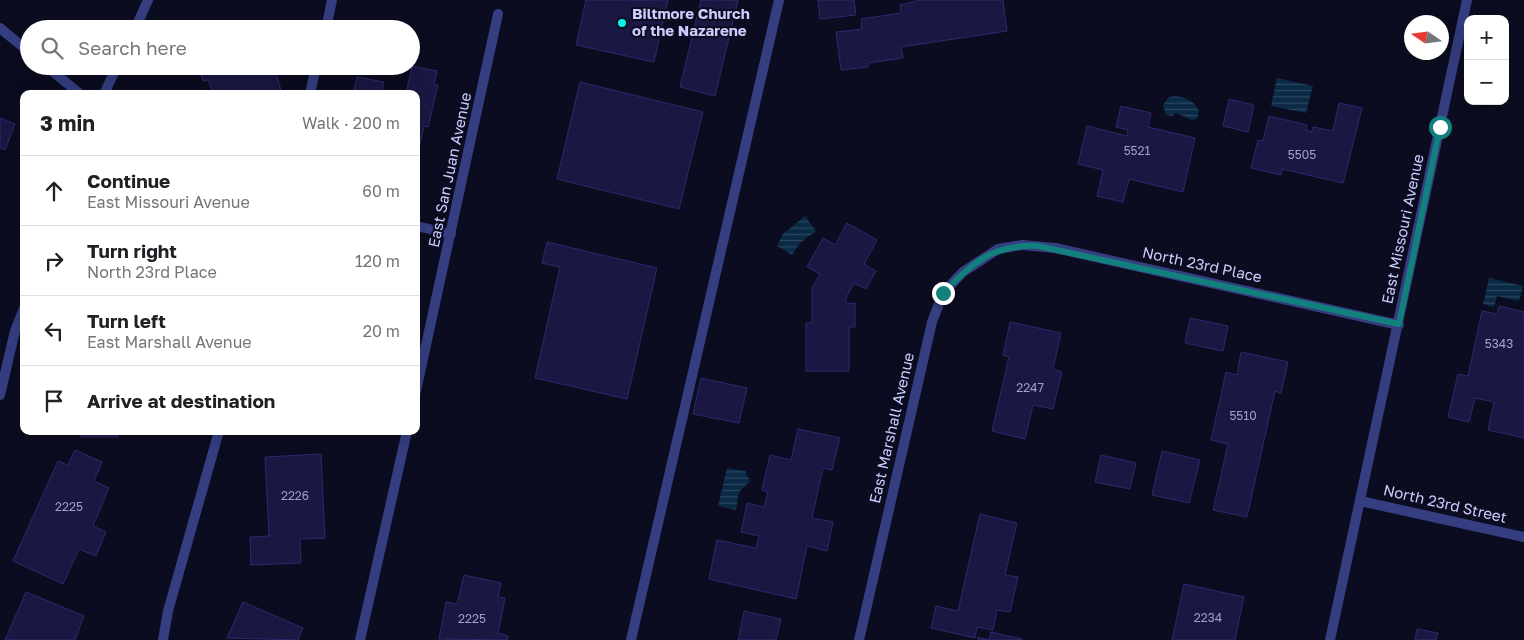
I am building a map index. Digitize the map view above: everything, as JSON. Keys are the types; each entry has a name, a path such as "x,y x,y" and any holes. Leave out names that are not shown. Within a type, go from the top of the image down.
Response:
{"street":[{"path":"139,20 148,0"},
{"path":"328,20 332,0"},
{"path":"631,640 779,0"},
{"name":"East Missouri Avenue","path":"1330,640 1467,0"},
{"name":"East San Juan Avenue","path":"420,374 452,234 498,14"},
{"path":"0,28 20,45"},
{"path":"57,75 75,90"},
{"path":"106,90 113,75"},
{"path":"311,90 314,75"},
{"path":"420,227 452,234"},
{"name":"North 23rd Place","path":"998,249 1022,245 1055,248 1399,324"},
{"name":"East Marshall Avenue","path":"858,640 932,322 943,293 963,272 998,249"},
{"path":"0,396 15,331 20,318"},
{"path":"163,640 168,611 218,435"},
{"path":"360,640 406,435"},
{"name":"North 23rd Street","path":"1360,500 1524,537"}],"water":[{"path":"1277,78 1313,86 1306,113 1271,106"},
{"path":"1178,96 1191,101 1199,111 1197,119 1192,120 1176,113 1172,116 1166,115 1163,105 1169,97"},
{"path":"805,216 816,231 800,243 792,255 777,246 783,234"},
{"path":"1489,278 1523,286 1519,301 1497,296 1494,307 1483,304"},
{"path":"727,468 745,471 750,481 739,492 736,510 718,506"}],"building":[{"name":"Biltmore Church of the Nazarene","path":"586,0 668,0 654,62 576,45"},
{"path":"701,0 738,0 715,96 680,87"},
{"path":"818,0 854,0 856,15 820,19"},
{"path":"920,0 1003,0 1007,31 901,47 903,58 868,63 868,67 841,70 836,32 862,29 861,19 901,13 900,5"},
{"path":"420,68 437,71 434,84 438,85 428,127 424,126 420,144 420,90 407,90 410,75 420,75"},
{"path":"201,75 277,75 281,90 212,90 208,80 203,81"},
{"path":"357,77 384,82 382,90 354,90"},
{"path":"580,82 703,112 679,209 557,179"},
{"path":"1229,99 1254,105 1248,132 1223,126"},
{"path":"1339,103 1362,108 1343,183 1282,169 1281,175 1251,168 1258,140 1263,141 1269,116 1307,125 1306,130 1312,132 1313,127 1333,131"},
{"path":"1121,106 1151,113 1148,127 1195,138 1183,192 1129,179 1123,202 1097,196 1103,170 1078,164 1087,126 1127,136 1128,130 1116,127"},
{"path":"0,118 15,124 5,150 0,148"},
{"path":"847,223 877,240 864,264 876,271 866,289 854,283 846,298 846,304 855,303 855,327 849,327 849,371 806,371 806,323 812,323 812,288 820,274 807,267 823,238 835,245"},
{"path":"547,242 657,268 627,399 535,378 560,267 542,263"},
{"path":"1499,306 1524,312 1524,438 1488,430 1494,402 1475,398 1469,422 1448,417 1458,374 1468,376 1482,311 1497,314"},
{"path":"1190,318 1228,326 1223,351 1185,343"},
{"path":"1010,322 1061,333 1053,369 1062,372 1053,409 1033,405 1025,439 992,431 1009,357 1003,355"},
{"path":"1241,352 1288,362 1281,393 1275,391 1247,517 1213,510 1228,444 1211,440 1226,372 1237,375"},
{"path":"701,378 747,388 739,423 693,414"},
{"path":"798,429 840,438 832,470 823,468 812,518 833,522 827,551 807,546 796,599 709,579 717,540 756,548 759,536 741,532 747,503 764,507 768,492 762,490 770,455 791,460"},
{"path":"81,435 118,435 118,437 81,437"},
{"path":"75,450 102,462 94,481 109,488 93,526 106,532 96,556 79,549 63,584 13,561 58,461 68,465"},
{"path":"1162,451 1200,460 1189,503 1152,495"},
{"path":"321,454 325,538 300,539 301,563 251,565 250,537 269,536 265,457"},
{"path":"1101,455 1136,463 1130,489 1095,482"},
{"path":"980,514 1017,523 1005,575 1018,577 1010,612 997,610 993,630 977,627 975,638 931,628 936,606 958,611"},
{"path":"464,575 501,583 498,597 505,598 498,633 508,636 507,640 439,639 446,602 457,604"},
{"path":"1184,584 1244,597 1235,640 1172,640"},
{"path":"26,592 84,616 75,640 5,640"},
{"path":"243,602 303,628 298,640 227,638"},
{"path":"744,611 781,619 776,640 738,640"},
{"path":"1417,629 1438,633 1436,640 1415,640"},
{"path":"991,632 1022,639 1022,640 989,640"},
{"path":"978,637 989,640 978,640"}],"place":[{"name":"Biltmore Church of the Nazarene","path":"622,23"}],"route":[{"path":"943,293 963,272 998,249 1022,245 1038,246 1055,248 1399,324 1440,127"}]}
